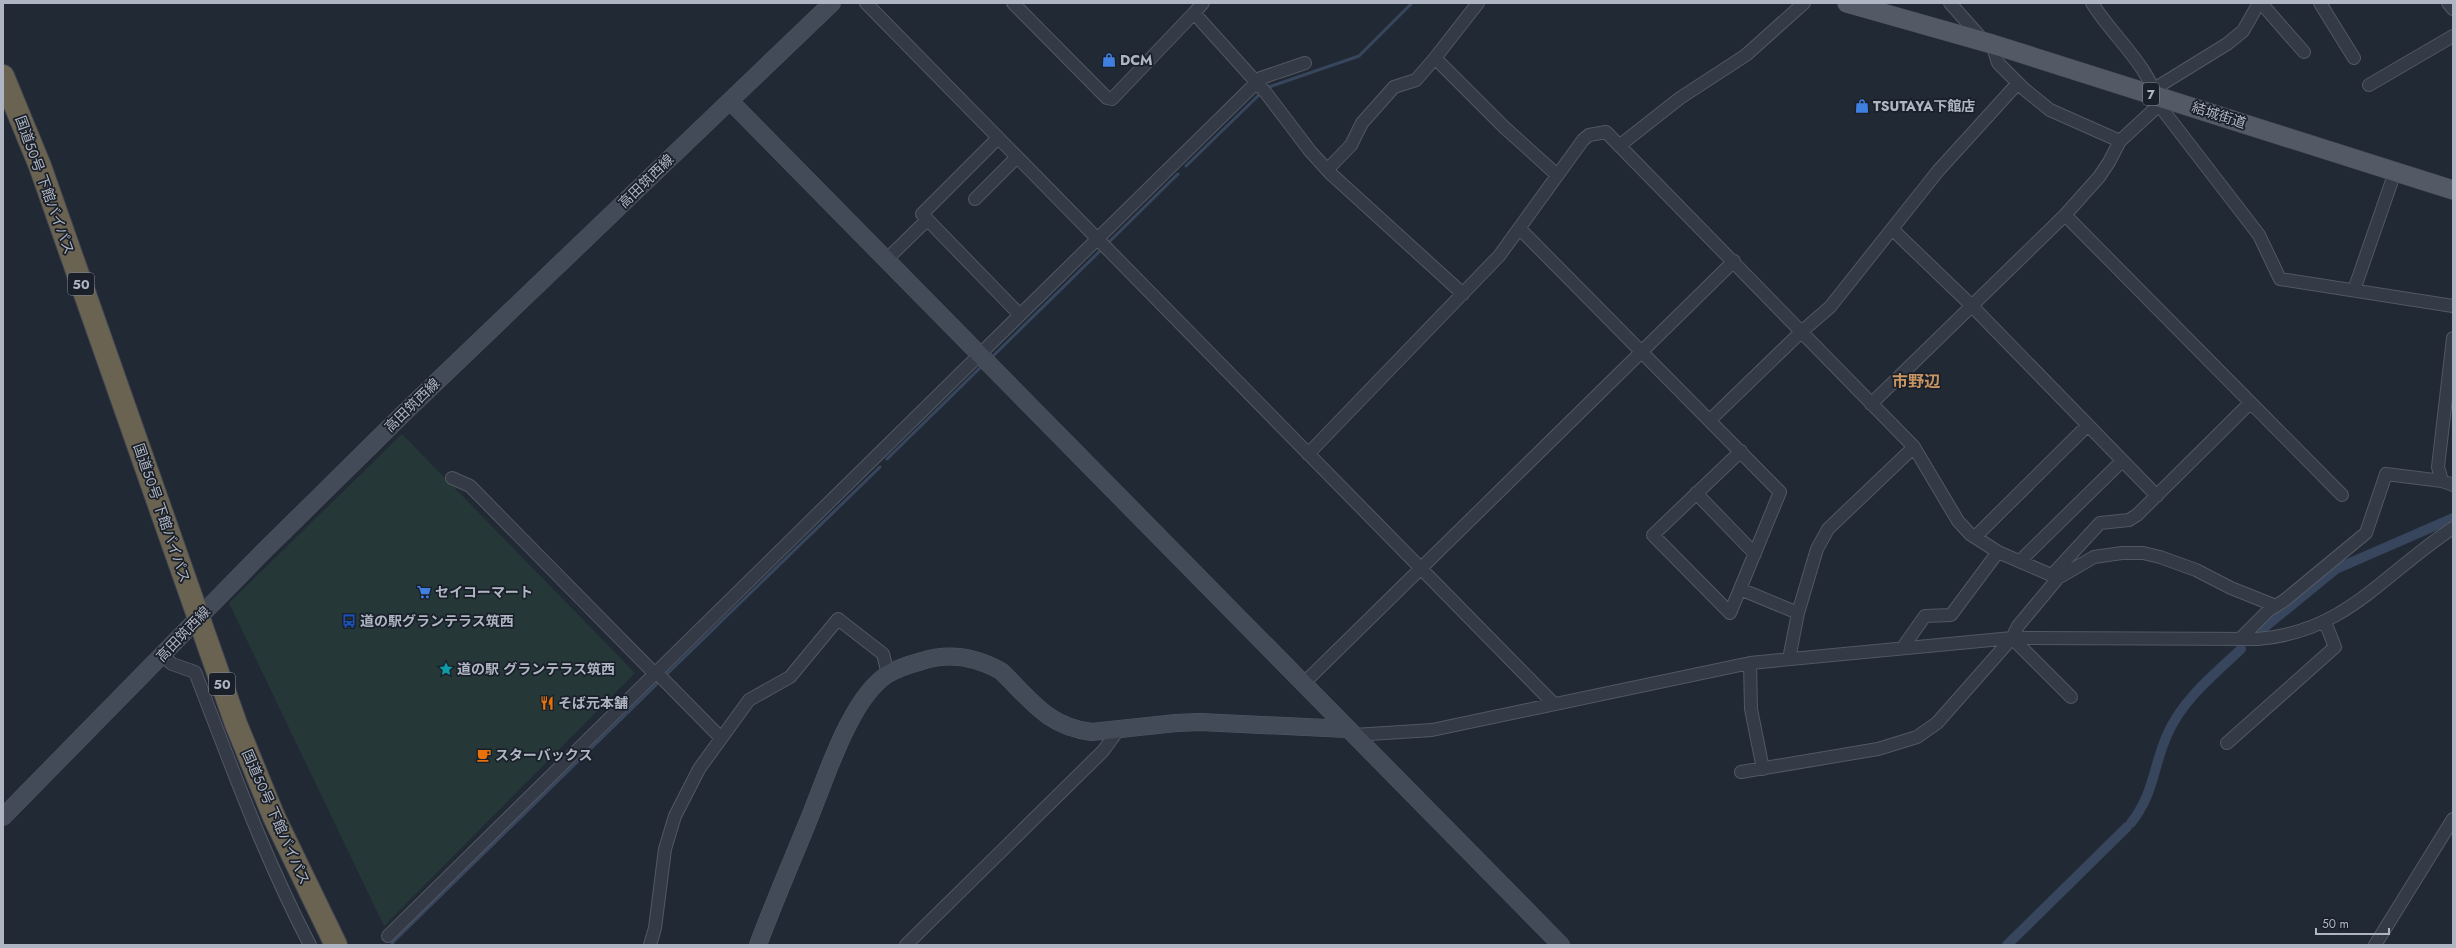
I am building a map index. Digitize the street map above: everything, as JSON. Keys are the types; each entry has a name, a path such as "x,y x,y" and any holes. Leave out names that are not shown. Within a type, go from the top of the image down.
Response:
{"highway":[{"name":"国道50号 下館バイパス","path":"3,76 40,166 236,724 274,817 336,945"}],"main road":[{"name":"結城街道","path":"1848,3 1989,43 2453,190"}],"street":[{"name":"高田筑西線","path":"3,817 162,655 404,413 832,3"},
{"path":"866,3 1554,704"},
{"path":"1012,3 1107,98 1112,99 1203,3"},
{"path":"1327,170 1351,146 1362,123 1394,87 1416,80 1478,3"},
{"path":"1619,146 1680,98 1746,55 1804,3"},
{"path":"1950,3 1989,43 1998,63 2018,83 2050,110 2120,141"},
{"path":"2092,3 2106,26 2136,58 2156,97 2259,235 2280,279 2453,306"},
{"path":"1871,404 2065,215 2099,176 2109,162 2120,141 2156,97 2244,31 2260,3 2304,52"},
{"path":"2320,3 2354,58"},
{"path":"2448,3 2453,9"},
{"path":"1194,13 1261,88 1310,151 1327,170 1463,294"},
{"path":"2369,85 2453,36"},
{"path":"1435,58 1504,127 1557,175"},
{"path":"388,936 659,676 984,359 1020,315 1098,239 1261,88 1261,78 1305,63"},
{"path":"1710,420 1800,333 1830,308 1938,172 2018,83"},
{"path":"730,101 1561,945"},
{"path":"1308,454 1499,256 1520,229 1557,175 1589,135 1606,132 1734,261 1759,292 1914,447 1958,521 1975,537 1998,552 2055,576 2094,557 2122,553 2143,553 2196,570 2231,588 2276,606"},
{"path":"998,138 922,214 1020,315"},
{"path":"975,199 1018,157"},
{"path":"2354,290 2395,172"},
{"path":"2065,215 2342,495"},
{"path":"887,259 927,220"},
{"path":"1520,229 1642,351 1710,420 1780,492 1730,613 1652,535 1740,451"},
{"path":"1892,229 1972,306 2087,426 2157,496"},
{"path":"1303,684 1422,569 1734,261"},
{"path":"2447,483 2438,467 2448,411 2453,338"},
{"path":"1741,772 1878,749 1917,737 1937,723 2012,638 2018,626 2055,576 2093,529 2100,524 2134,517 2250,403"},
{"path":"1975,537 2087,426"},
{"path":"1789,659 1798,613 1818,549 1828,529 1914,447"},
{"path":"2020,561 2122,461"},
{"path":"2240,639 2252,626 2366,533 2386,474 2447,483"},
{"path":"452,478 470,486 721,738"},
{"path":"1696,493 1755,554"},
{"path":"758,945 839,746 862,701 888,674 932,658 963,657 1000,671 1046,715 1065,726 1092,732 1200,722 1351,732 1432,730 1750,663 1903,647 2012,638 2240,639 2291,635 2325,622 2367,596 2397,569 2453,528"},
{"path":"1903,647 1925,616 1951,615 1998,552"},
{"path":"1740,589 1798,613"},
{"path":"650,945 655,928 663,858 675,816 699,770 749,700 790,677 838,619 883,654 888,674"},
{"path":"2227,743 2335,647 2325,622"},
{"path":"2012,638 2071,697"},
{"path":"162,655 172,664 195,672 248,809 278,880 310,945"},
{"path":"1750,663 1751,709 1763,769"},
{"path":"906,945 1103,751 1119,729"},
{"path":"2375,945 2453,819"}],"shaded area":[{"path":"402,434 635,673 384,926 229,603"}],"waterway":[{"path":"1266,88 1359,56 1412,3"},
{"path":"1186,166 1262,92"},
{"path":"1108,243 1178,174"},
{"path":"990,359 1102,249"},
{"path":"887,459 983,365"},
{"path":"665,676 880,467"},
{"path":"2260,631 2336,569 2453,518"},
{"path":"2131,823 2145,800 2163,745 2175,720 2182,709 2200,688 2241,649"},
{"path":"393,945 392,943 661,680"},
{"path":"2007,945 2127,827"}],"place":[{"name":"DCM","path":"1109,60"},
{"name":"TSUTAYA下館店","path":"1862,106"},
{"name":"セイコーマート","path":"424,592"},
{"name":"道の駅グランテラス筑西","path":"349,621"},
{"name":"道の駅 グランテラス筑西","path":"446,669"},
{"name":"そば元本舗","path":"547,703"},
{"name":"スターバックス","path":"484,755"}],"district":[{"name":"市野辺","path":"1916,381"}]}
